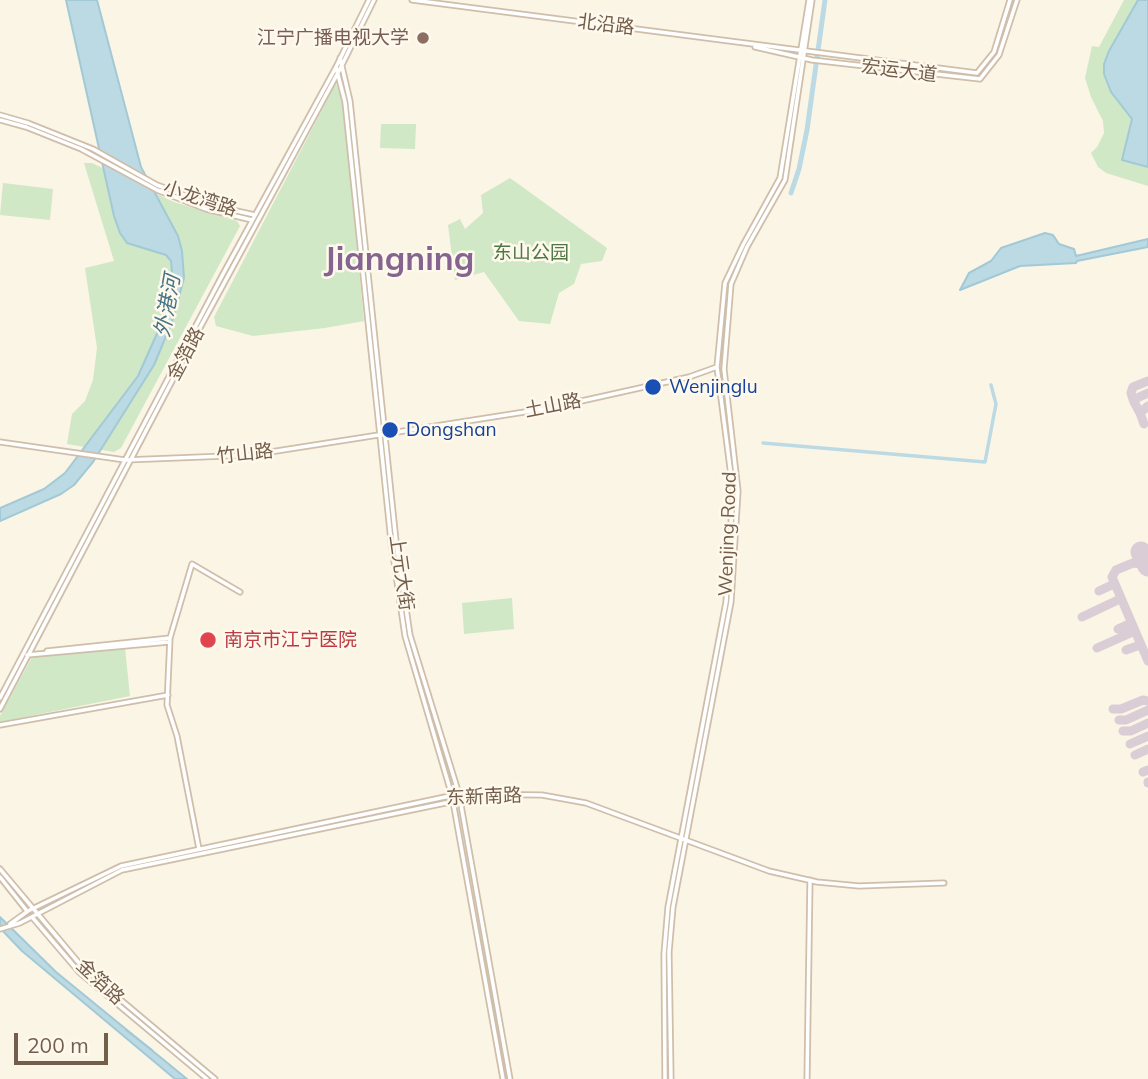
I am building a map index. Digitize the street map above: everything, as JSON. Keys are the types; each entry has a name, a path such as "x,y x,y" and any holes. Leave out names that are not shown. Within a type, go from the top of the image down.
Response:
{"main road":[{"name":"金箔路","path":"0,698 336,67 369,0"},
{"name":"金箔路","path":"127,460 256,217 337,75 374,0"},
{"name":"北沿路","path":"412,0 802,51"},
{"name":"Wenjing Road","path":"665,1079 665,929 731,602 738,491 724,369 731,284 747,247 785,180 810,0"},
{"name":"宏运大道","path":"802,51 977,73 994,52 1010,0"},
{"name":"宏运大道","path":"733,41 812,60 979,79 999,55 1017,0"},
{"name":"上元大街","path":"340,58 350,101 396,541 410,635 460,797 510,1079"},
{"name":"Wenjing Road","path":"671,1079 671,928 684,838 726,602 733,491 718,368 725,283 743,244 780,178 801,58"},
{"name":"上元大街","path":"336,67 345,102 379,434 405,636 452,799 503,1079"},
{"name":"小龙湾路","path":"0,115 28,122 82,147 157,188 256,217"},
{"name":"小龙湾路","path":"0,120 82,147"},
{"name":"土山路","path":"386,433 551,408 718,368"},
{"name":"竹山路","path":"0,442 127,460 251,455 386,433"},
{"path":"199,849 177,736 167,705 170,640 192,564 240,592"},
{"path":"25,654 170,640"},
{"name":"金箔路","path":"0,709 25,654"},
{"path":"0,725 168,695"},
{"name":"东新南路","path":"34,913 122,870 460,797 542,795 586,803 769,871 810,880 859,887 944,883"},
{"name":"东新南路","path":"34,913 121,866 286,830 452,799"},
{"name":"金箔路","path":"0,869 79,972 207,1079"},
{"name":"金箔路","path":"0,877 28,911 34,913 84,969 215,1079"},
{"path":"807,1079 810,880"},
{"path":"10,925 28,911"},
{"path":"0,929 20,923 34,913"}],"green space":[{"path":"1124,0 1148,0 1132,119 1122,160 1148,168 1148,186 1106,173 1098,167 1091,153 1104,133 1103,121 1085,78 1092,46 1099,47"},
{"path":"336,83 343,103 364,321 253,336 216,326 214,317"},
{"path":"381,124 416,124 415,149 380,148"},
{"path":"84,163 92,163 174,202 237,221 240,226 121,448 114,452 67,444 72,414 85,401 93,380 97,348 85,268 114,261"},
{"name":"东山公园","path":"510,178 607,248 602,261 581,264 574,284 559,293 550,324 519,321 484,272 455,280 448,225 460,219 465,229 483,213 481,195"},
{"path":"3,183 53,189 50,220 0,215"},
{"path":"512,598 514,629 464,634 462,603"},
{"path":"125,648 130,696 0,722 0,716 32,657"}],"water":[{"name":"外港河","path":"66,0 97,0 141,167 178,236 184,278 172,322 154,365 93,462 74,485 61,494 0,521 0,508 44,489 65,473 138,376 159,329 172,272 171,261 166,255 127,243 120,233"},
{"path":"1138,0 1148,0 1148,167 1122,160 1132,119 1111,92 1104,74 1104,64 1109,51"},
{"path":"1045,233 1053,235 1059,244 1074,249 1076,256 1148,239 1148,247 1076,263 1020,266 960,290 969,273 991,261 1001,248"},
{"path":"0,917 56,972 187,1079 175,1079 22,951 0,928"}],"waterway":[{"path":"791,193 807,130 825,0"},
{"path":"763,443 985,462 996,404 991,385"},
{"path":"126,1030 152,1050"}],"taxiway":[{"path":"1134,402 1131,393 1133,387 1148,381"},
{"path":"1140,413 1134,402 1148,393"},
{"path":"1144,424 1140,413 1148,406"},
{"path":"1148,570 1141,564 1133,563 1116,570 1112,577 1148,661"},
{"path":"1099,591 1114,584"},
{"path":"1082,617 1120,599"},
{"path":"1118,629 1131,623"},
{"path":"1097,648 1135,631"},
{"path":"1126,650 1140,645"},
{"path":"1113,709 1148,701"},
{"path":"1119,720 1126,720 1148,710"},
{"path":"1123,731 1131,731 1148,723"},
{"path":"1130,744 1148,736"},
{"path":"1135,755 1148,749"},
{"path":"1143,772 1148,770"}],"runway":[{"path":"1141,552 1148,566"}],"place":[{"name":"江宁广播电视大学","path":"423,38"},
{"name":"Wenjinglu","path":"653,387"},
{"name":"Dongshan","path":"390,430"},
{"name":"南京市江宁医院","path":"208,640"}],"district":[{"name":"Jiangning","path":"399,260"}]}
